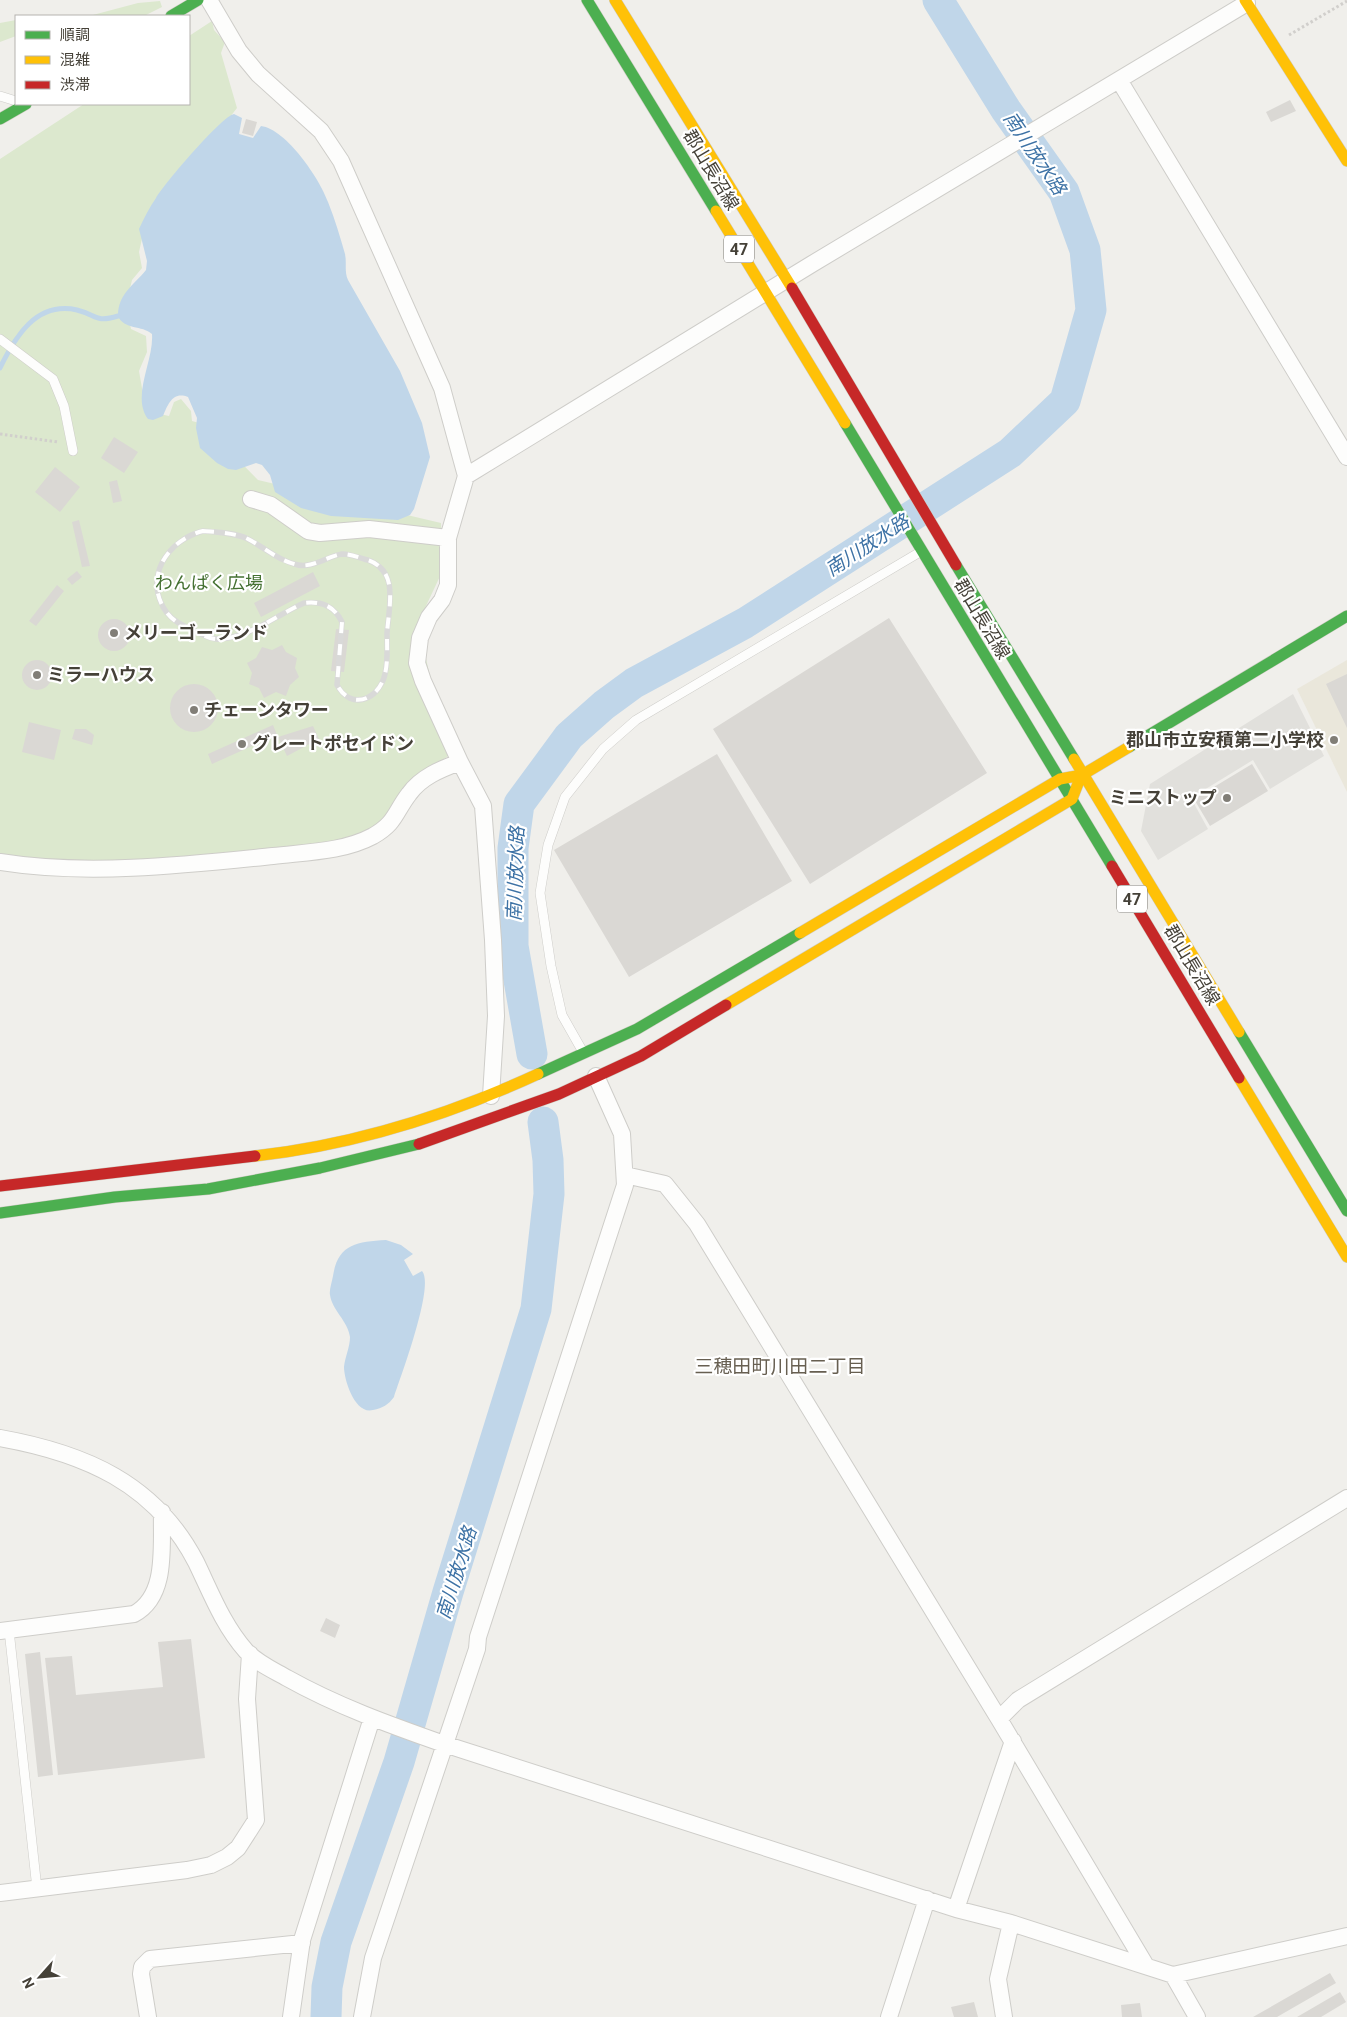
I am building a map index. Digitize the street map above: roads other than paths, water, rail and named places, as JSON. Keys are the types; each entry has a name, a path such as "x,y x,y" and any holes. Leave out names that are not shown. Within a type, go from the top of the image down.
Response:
{"street":[{"path":"173,15 198,0"},
{"path":"209,0 239,51 258,74 320,131 341,161 442,388 466,476 448,538 448,584 442,600 429,617 420,638 417,663 423,681 460,762 483,806 493,940 496,1016 491,1096"},
{"name":"郡山長沼線","path":"587,0 1060,779 1347,1257"},
{"name":"郡山長沼線","path":"615,0 787,280 934,530 1347,1211"},
{"path":"466,476 1246,2 1347,161"},
{"path":"1119,80 1347,457"},
{"path":"0,119 24,105"},
{"path":"251,499 271,505 308,531 320,533 369,529 448,538"},
{"path":"0,1186 291,1152 412,1122 491,1096 585,1055 637,1029 721,982 1060,779 1082,775 1347,616"},
{"path":"0,862 36,868 144,866 236,860 337,848 366,839 390,824 409,794 420,783 438,770 460,762"},
{"path":"0,1213 115,1197 208,1189 320,1168 416,1144 558,1094 641,1056 726,1008 1072,799 1082,775"},
{"path":"362,2017 373,1958 439,1742 477,1649 482,1628 625,1185 622,1134 596,1076"},
{"path":"625,1175 665,1184 697,1224 1013,1741 1145,1964"},
{"path":"0,1438 38,1444 90,1462 152,1501 174,1526 195,1562 222,1618 250,1654 267,1667 303,1687 377,1720 439,1742 956,1909 1010,1923 1173,1974 1347,1936"},
{"path":"999,1718 1018,1700 1347,1498"},
{"path":"4,1631 134,1614 146,1608 156,1590 161,1565 162,1512"},
{"path":"0,1893 187,1870 211,1865 238,1848 256,1820 246,1698 250,1654"},
{"path":"291,2017 302,1944 377,1720"},
{"path":"956,1909 1013,1741"},
{"path":"889,2017 927,1899"},
{"path":"1004,2017 998,1979 1010,1923"},
{"path":"148,2017 141,1974 142,1967 150,1959 302,1944"},
{"path":"1173,1974 1197,2017"}],"lane":[{"path":"0,96 15,101"},
{"path":"2,340 53,379 64,406 72,447"},
{"path":"585,1055 562,1015 551,966 540,893 548,844 565,797 603,749 636,720 918,547"},
{"path":"4,1631 37,1889"}],"water":[{"path":"234,114 242,118 239,134 253,138 261,126 271,129 281,136 301,156 324,192 345,254 348,280 400,371 422,423 430,457 414,509 410,515 398,520 331,516 301,508 275,492 270,475 262,465 256,463 236,470 228,469 217,463 200,448 196,428 197,418 188,397 175,397 169,403 163,416 153,420 148,419 143,410 142,389 152,344 152,334 124,323 118,316 123,296 146,270 147,261 139,229 151,206 170,179 206,138"},
{"path":"386,1240 401,1245 413,1254 404,1260 413,1276 422,1271 425,1280 424,1294 416,1331 394,1397 382,1407 367,1410 356,1402 348,1388 344,1367 350,1337 349,1331 331,1300 330,1291 335,1265 344,1251 357,1244"}],"waterway":[{"name":"南川放水路","path":"532,1054 513,946 513,848 519,804 569,736 604,705 634,683 745,623 1010,453 1065,401 1091,310 1085,250 1064,192 1006,110 938,0"},
{"path":"0,368 20,334 39,316 50,311 63,309 77,310 104,319 118,316"},
{"name":"南川放水路","path":"326,2017 327,1987 336,1942 399,1762 448,1592 536,1309 549,1194 548,1160 543,1122"}],"railway":[{"path":"203,531 238,535 278,557 298,565 309,565 345,554 359,557 383,570 388,579 390,600 386,669 382,683 377,690 371,696 357,700 343,693 337,685 342,622 331,608 322,604 304,603 253,630 220,639 204,636 173,619 167,613 160,600 157,587 158,574 169,552 190,536 203,531"}],"place":[{"name":"メリーゴーランド","path":"114,633"},
{"name":"ミラーハウス","path":"37,675"},
{"name":"チェーンタワー","path":"194,710"},
{"name":"郡山市立安積第二小学校","path":"1334,740"},
{"name":"グレートポセイドン","path":"242,744"},
{"name":"ミニストップ","path":"1227,798"}],"district":[{"name":"三穂田町川田二丁目","path":"780,1366"}],"park label":[{"name":"わんぱく広場","path":"209,583"}]}
